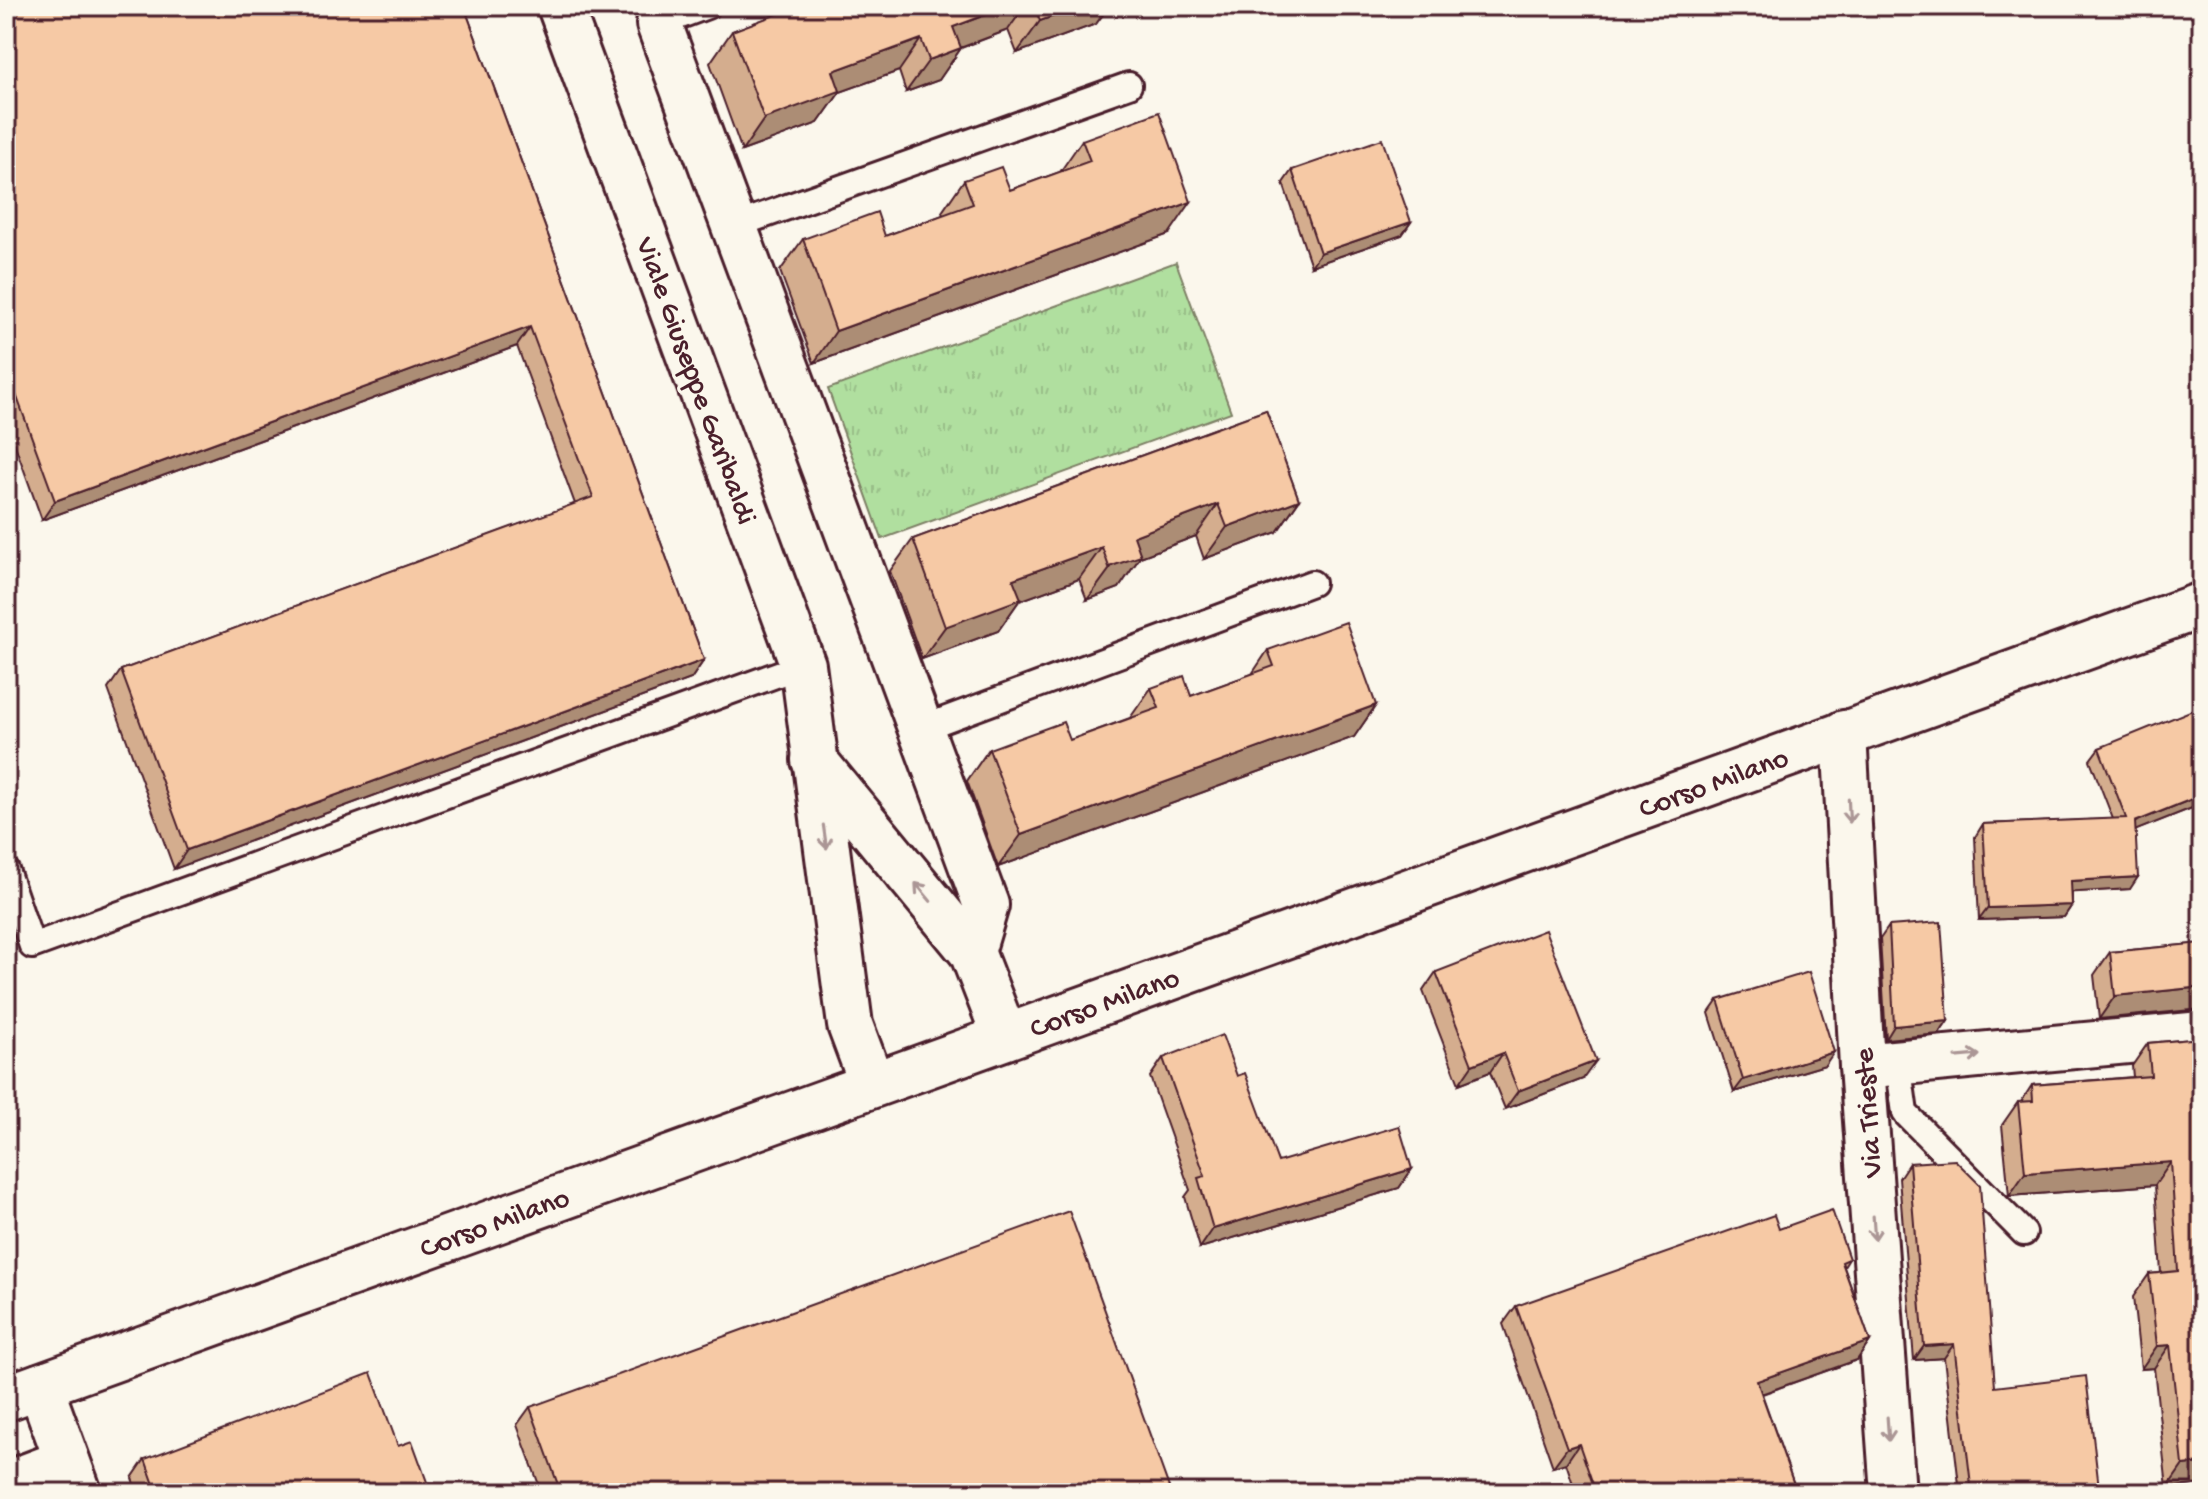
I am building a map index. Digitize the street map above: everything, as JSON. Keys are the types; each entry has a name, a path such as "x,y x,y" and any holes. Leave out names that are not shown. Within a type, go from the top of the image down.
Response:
{"street":[{"name":"Viale Giuseppe Garibaldi","path":"560,6 803,665 850,1025 872,1084"},
{"path":"659,24 986,905 972,952"},
{"name":"Corso Milano","path":"23,1392 2202,605"},
{"name":"Via Trieste","path":"1844,733 1880,1064 1893,1493"},
{"path":"814,760 972,952 1005,1037"},
{"path":"1880,1064 2202,1034"},
{"path":"6,1484 73,1477 23,1392"}],"lane":[{"path":"659,24 707,6"},
{"path":"734,226 1129,85"},
{"path":"920,729 1312,583"},
{"path":"6,870 32,946 803,665"},
{"path":"1880,1064 1905,1113 2024,1233"}],"green space":[{"path":"1176,262 1231,412 882,539 828,389"}],"building":[{"path":"6,6 464,6 704,660 187,850 121,670 593,497 530,327 55,501 6,367"},
{"path":"799,6 1009,6 953,27 961,48 929,60 921,39 833,71 840,91 764,119 732,31"},
{"path":"1034,6 1081,6 1040,21"},
{"path":"1159,112 1191,202 836,331 803,239 877,212 885,236 973,204 964,180 1001,167 1010,190 1090,161 1082,140"},
{"path":"1382,139 1411,222 1320,253 1292,170"},
{"path":"1266,410 1299,500 1227,527 1218,504 1134,536 1141,556 1109,567 1102,547 1013,579 1021,599 945,627 913,539"},
{"path":"1346,622 1376,705 1021,835 989,749 1063,722 1070,740 1159,708 1151,688 1184,676 1191,696 1274,666 1268,650"},
{"path":"2195,709 2202,727 2202,795 2135,822 2138,877 2071,881 2072,905 1988,908 1983,824 2126,818 2099,748"},
{"path":"1941,922 1948,1021 1894,1026 1889,926"},
{"path":"1545,930 1596,1061 1518,1091 1503,1053 1472,1065 1436,972"},
{"path":"2202,943 2202,987 2115,996 2110,952"},
{"path":"1809,972 1834,1052 1743,1080 1718,1000"},
{"path":"1222,1035 1237,1076 1245,1073 1278,1162 1399,1126 1412,1169 1213,1229 1198,1178 1205,1176 1163,1058"},
{"path":"2202,1038 2202,1463 2183,1465 2170,1345 2157,1346 2149,1274 2178,1271 2171,1162 2025,1173 2018,1102 2033,1101 2032,1085 2151,1076 2148,1043"},
{"path":"1955,1160 1980,1185 1995,1387 2086,1376 2099,1488 2076,1490 2077,1493 1972,1493 1954,1344 1924,1346 1909,1163"},
{"path":"1832,1210 1849,1259 1842,1262 1870,1341 1757,1381 1797,1493 1596,1493 1579,1444 1567,1448 1516,1306 1774,1215 1779,1229"},
{"path":"1069,1211 1171,1493 561,1493 530,1407"},
{"path":"371,1373 398,1446 412,1441 431,1493 372,1493 369,1486 350,1493 157,1493 145,1459"}]}
